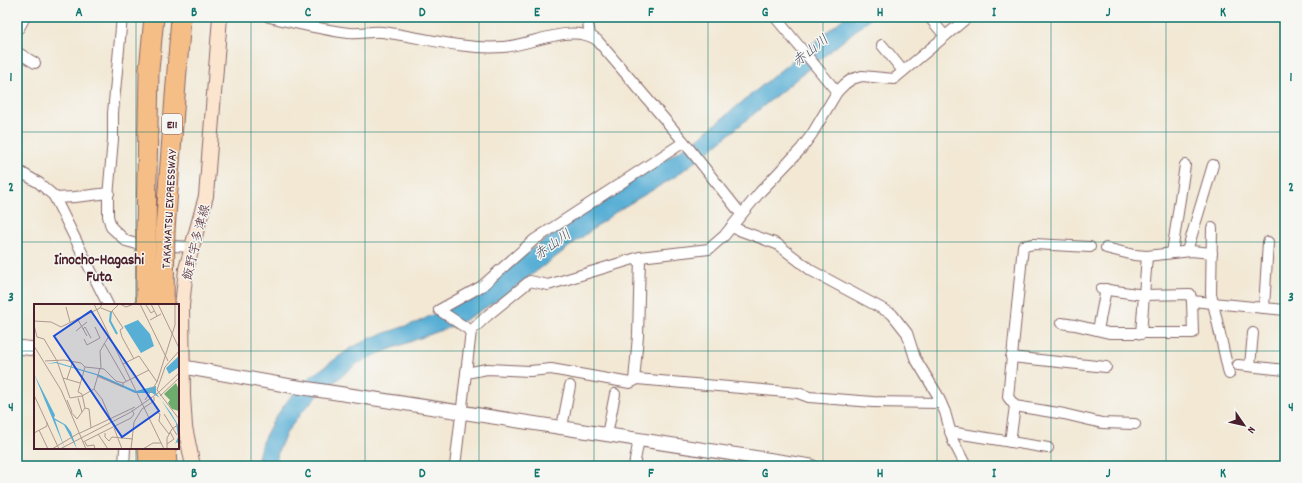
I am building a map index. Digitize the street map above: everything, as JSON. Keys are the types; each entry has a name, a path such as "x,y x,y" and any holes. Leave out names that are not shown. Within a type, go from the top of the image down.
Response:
{"highway":[{"name":"TAKAMATSU EXPRESSWAY","path":"154,17 149,70 156,230 164,304"},
{"name":"TAKAMATSU EXPRESSWAY","path":"146,304 181,17"},
{"path":"148,449 149,466"},
{"path":"166,449 167,466"}],"main road":[{"name":"飯野宇多津線","path":"193,466 185,427 180,367 182,306 186,269 206,196 220,17"}],"street":[{"path":"20,28 25,17"},
{"path":"122,17 113,113 113,139 108,216 111,227 126,241 137,244 192,247"},
{"path":"269,17 328,30 351,33 381,32 453,45 503,47 573,33 590,35 597,40 684,142 741,214"},
{"path":"586,17 590,35"},
{"path":"775,17 837,92"},
{"path":"929,17 945,36"},
{"path":"468,329 530,281 548,285 640,257 709,249 731,227 760,192 802,149 837,92 852,79 862,76 894,79 966,17"},
{"path":"882,45 903,71"},
{"path":"17,52 36,63"},
{"path":"468,329 439,310 482,286 534,240 684,142"},
{"path":"1172,253 1185,165"},
{"path":"1187,251 1213,165"},
{"path":"17,170 39,182 55,198 108,304"},
{"path":"55,198 75,198 109,193"},
{"path":"731,227 778,244 822,277 892,314 907,333 915,358 941,403 953,441 966,466"},
{"path":"1212,228 1211,294 1229,374"},
{"path":"1264,308 1268,242"},
{"path":"1090,247 1034,244 1023,246 1008,397 1015,406 1064,414 1102,423 1135,424"},
{"path":"1106,248 1134,255 1147,256 1187,251 1212,253"},
{"path":"1141,334 1147,256"},
{"path":"634,381 638,336 640,257"},
{"path":"1061,324 1110,333 1193,333 1192,301 1190,294 1144,295 1103,289 1098,330"},
{"path":"1192,301 1285,310"},
{"path":"455,466 466,373 468,329"},
{"path":"1250,366 1253,333"},
{"path":"17,347 34,348"},
{"path":"1011,357 1106,366"},
{"path":"1238,365 1285,370"},
{"path":"180,367 291,386 811,466"},
{"path":"466,373 487,369 530,371 551,369 630,383 637,379 798,393 809,398 872,402 941,403"},
{"path":"562,427 570,386"},
{"path":"607,434 615,394"},
{"path":"1010,442 1015,406"},
{"path":"950,432 1048,448"},
{"path":"634,466 639,439"},
{"path":"124,466 125,449"}],"water":[{"name":"赤山川","path":"845,17 872,17 705,154 673,178 617,211 498,300 458,324 380,353 358,363 319,394 302,412 287,432 278,451 276,466 256,466 262,442 273,421 288,400 306,380 351,348 373,337 418,322 472,295 525,254 608,195 695,141"}],"district":[{"name":"Iinocho-Hagashi Futa","path":"99,268"}]}
